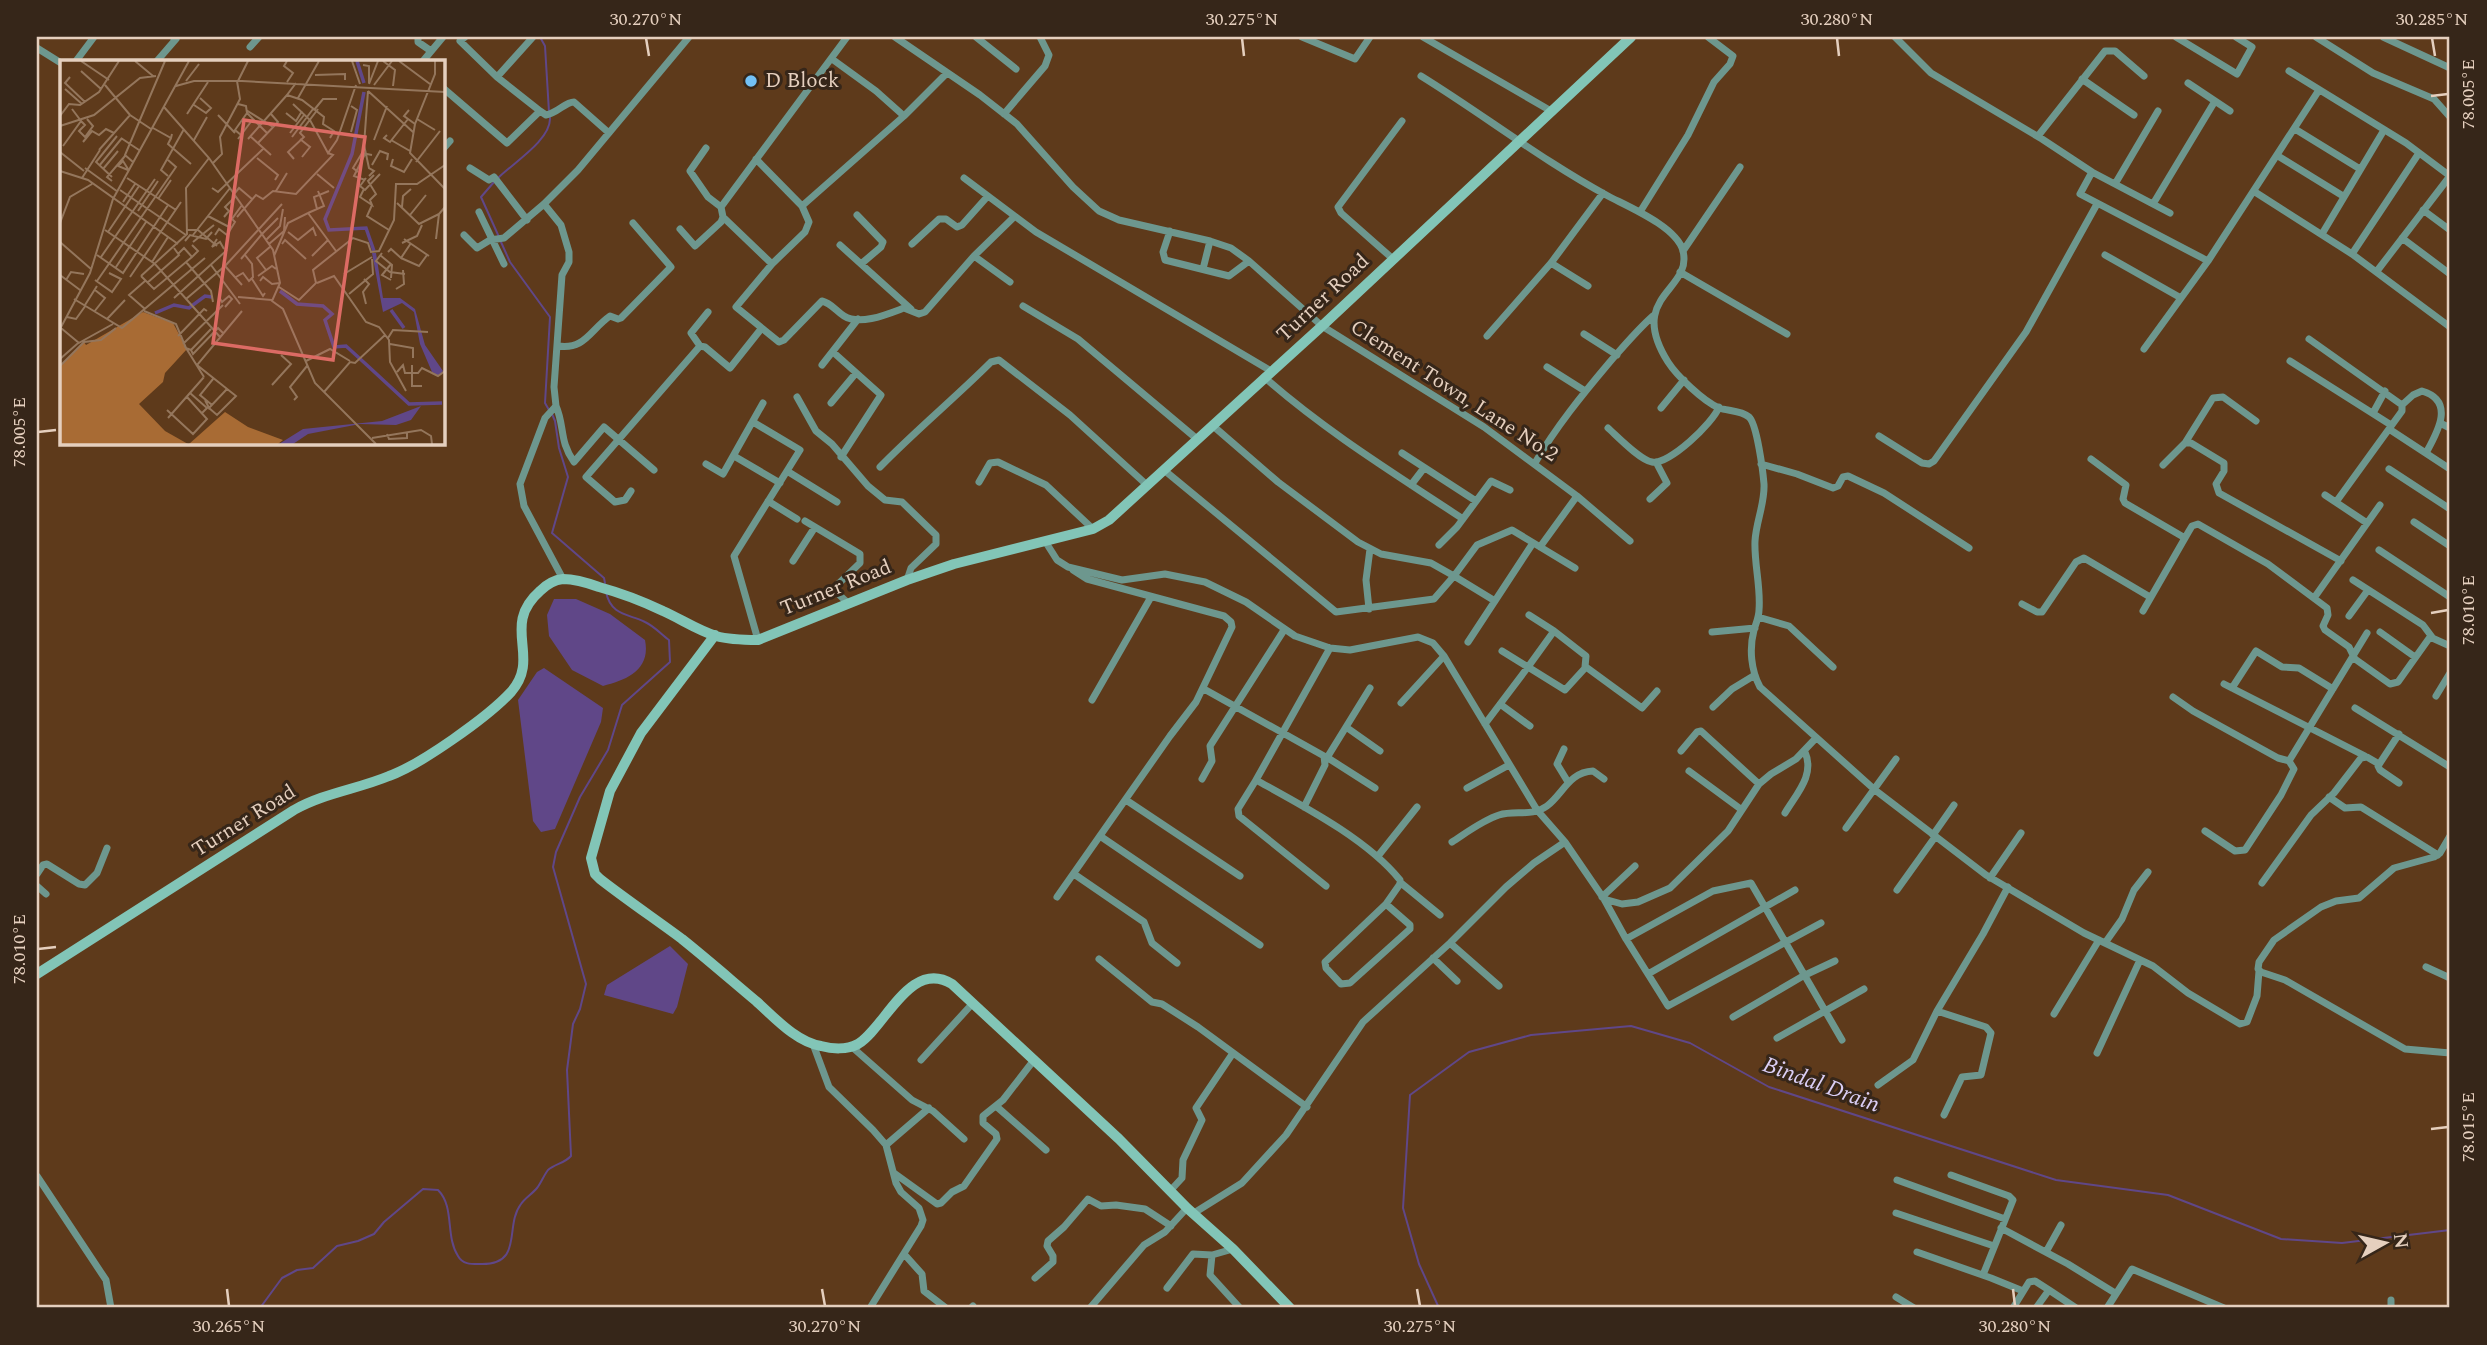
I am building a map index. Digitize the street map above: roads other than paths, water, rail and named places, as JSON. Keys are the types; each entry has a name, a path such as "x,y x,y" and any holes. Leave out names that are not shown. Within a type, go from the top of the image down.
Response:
{"main road":[{"name":"Turner Road","path":"37,974 294,810 320,797 402,771 481,719 511,692 520,679 525,665 520,626 523,612 537,593 551,582 563,579 622,593 715,635 734,640 758,640 954,564 1093,529 1110,520 1631,37"},
{"path":"715,635 653,716 623,764 610,791 592,858 592,866 600,879 682,940 777,1020 813,1044 845,1049 852,1047 873,1030 899,997 928,978 946,980 1088,1110 1233,1249 1290,1308"}],"street":[{"path":"77,60 94,37"},
{"path":"158,60 176,39 173,37"},
{"path":"250,47 259,37"},
{"path":"418,37 418,42 431,51"},
{"path":"424,60 443,37"},
{"path":"465,37 460,41 497,76 547,113"},
{"path":"497,76 533,37"},
{"path":"464,235 477,248 498,239 527,220 578,170 689,37"},
{"path":"720,207 847,37"},
{"name":"Clement Town, Lane No.2","path":"895,37 1024,130 1073,187 1098,211 1119,220 1231,248 1322,326 1484,427 1535,463 1630,541"},
{"path":"976,37 1016,69"},
{"path":"1004,114 1045,66 1049,55 1040,37"},
{"path":"1302,37 1355,59 1370,37"},
{"path":"1423,37 1551,111"},
{"path":"1640,212 1688,135 1714,82 1730,64 1733,56 1708,37"},
{"path":"1895,37 1931,73 2038,136 2092,172 2170,213"},
{"path":"2176,37 2237,74 2252,47 2236,37"},
{"path":"2316,37 2373,73 2434,99 2450,117"},
{"path":"2383,37 2450,68"},
{"path":"37,48 60,62"},
{"path":"2038,136 2102,54 2110,49 2144,76"},
{"path":"832,59 876,91 904,116"},
{"path":"2289,72 2384,130 2450,176 2377,271"},
{"path":"802,206 904,116 947,73"},
{"path":"1421,76 1519,142 1670,231 1683,251"},
{"path":"2082,79 2134,115"},
{"path":"2188,83 2230,110"},
{"path":"444,89 507,143 547,113 574,102 609,133"},
{"path":"2144,349 2255,192 2319,90"},
{"path":"2152,204 2215,101"},
{"path":"2115,184 2158,111"},
{"path":"1394,259 1341,213 1338,207 1402,121"},
{"path":"2295,129 2360,169"},
{"path":"2322,234 2384,130"},
{"path":"444,148 450,141"},
{"path":"706,148 690,171 708,197 720,207 723,217 772,264"},
{"path":"2352,254 2419,153"},
{"path":"2278,156 2343,196"},
{"path":"756,159 802,206 808,218 808,225 736,307 777,341 783,341 822,301 846,318 882,316 904,308 911,309"},
{"path":"1535,463 1585,391 1639,328 1654,316 1680,272 1683,251 1740,167"},
{"path":"470,168 489,180 496,180 527,220"},
{"path":"2092,172 2080,194 2208,261"},
{"path":"964,178 1014,217 1267,374 1294,404 1463,519"},
{"path":"2255,192 2377,271 2450,327"},
{"path":"1487,336 1551,263 1603,193"},
{"path":"912,244 939,219 946,219 957,227 962,225 987,197"},
{"path":"544,204 561,225 570,255 562,275 552,409 520,484 524,506 563,579"},
{"path":"1879,436 1922,463 1934,461 2026,332 2097,204"},
{"path":"2423,210 2450,230"},
{"path":"479,212 498,239 504,264"},
{"path":"857,215 883,244 861,264"},
{"path":"680,229 695,246 723,217"},
{"path":"840,245 919,314 925,312 974,256 1014,217"},
{"path":"558,346 568,348 580,344 610,316 621,318 671,267 633,223"},
{"path":"1170,231 1163,252 1164,259 1230,276 1249,261"},
{"path":"2402,237 2450,274"},
{"path":"1203,269 1210,241"},
{"path":"2105,255 2182,298"},
{"path":"974,256 1010,282"},
{"path":"1551,263 1588,286"},
{"path":"1680,272 1787,334"},
{"path":"1023,306 1079,339 1197,439"},
{"path":"708,312 691,333 700,346 705,347 730,368 761,329"},
{"path":"1654,316 1653,331 1656,339 1667,361 1684,380 1719,407 1751,419 1761,464 1763,492 1754,556 1760,605 1751,652 1760,687 1875,790 1990,878 2158,969 2188,993 2243,1025 2256,1001 2259,961 2274,940 2321,907 2336,901 2359,898 2394,868 2438,855 2450,836"},
{"path":"822,365 858,319"},
{"path":"1584,334 1616,355"},
{"path":"2308,338 2402,405"},
{"path":"631,491 625,500 615,502 586,477 700,346"},
{"path":"833,352 881,395 841,457"},
{"path":"880,467 916,429 942,410 992,362 999,360 1070,415 1148,486"},
{"path":"2290,361 2373,413 2450,468"},
{"path":"1547,367 1585,391"},
{"path":"831,403 856,373"},
{"path":"1661,408 1684,380"},
{"path":"2373,413 2385,391"},
{"path":"2402,405 2417,393 2427,392 2440,405 2438,432 2426,453"},
{"path":"797,397 816,431 832,444 841,457 885,500 902,502 936,535 936,544 911,568 908,580"},
{"path":"2163,465 2185,443 2213,398 2223,397 2256,421"},
{"path":"706,464 723,474 763,403"},
{"path":"2336,502 2402,411 2402,405"},
{"path":"1608,428 1645,459 1656,462 1665,459 1707,426 1719,407"},
{"path":"552,409 560,416 564,447 574,462 604,427 654,470"},
{"path":"753,422 800,450 734,556 758,640"},
{"path":"2440,422 2450,428"},
{"path":"1212,425 1278,482 1370,548 1381,554 1431,563 1494,601"},
{"path":"2185,443 2191,443 2223,461 2225,468 2216,484 2220,493 2341,561"},
{"path":"1402,453 1476,501"},
{"path":"734,456 780,483"},
{"path":"2091,459 2126,485 2123,499 2125,503 2185,538"},
{"path":"979,482 990,463 998,462 1046,485 1093,529"},
{"path":"1650,499 1667,483 1656,462"},
{"path":"1761,464 1833,488 1838,486 1843,477 1849,477 1893,499 1969,548"},
{"path":"1410,485 1424,468"},
{"path":"2389,469 2450,509"},
{"path":"1164,470 1332,611 1340,613 1434,599 1472,550 1490,538 1512,530 1575,568"},
{"path":"787,471 837,502"},
{"path":"1439,545 1463,519 1491,481 1510,490"},
{"path":"2325,495 2367,523"},
{"path":"1468,642 1494,601 1577,496"},
{"path":"768,502 860,554 860,563 833,589 849,604"},
{"path":"2314,598 2380,505"},
{"path":"2414,522 2450,546"},
{"path":"2143,611 2193,526 2203,526 2268,564 2314,598 2328,610 2323,626 2325,630 2349,647 2353,657 2393,684 2398,682 2432,636"},
{"path":"793,561 815,527"},
{"path":"1045,541 1058,560 1087,579 1224,616 1231,622 1231,632 1204,689 1057,897"},
{"path":"1369,609 1366,580 1370,548"},
{"path":"2379,550 2450,597"},
{"path":"2022,604 2036,612 2042,612 2076,562 2084,558 2150,597"},
{"path":"1068,567 1122,580 1165,574 1195,579 1233,594 1284,630 1330,648 1350,650 1418,637 1433,643 1444,656 1537,810 1565,842 1603,898 1665,1004 1670,1006 1821,923"},
{"path":"2353,580 2423,625 2432,636 2450,646"},
{"path":"2349,616 2368,590"},
{"path":"1092,699 1151,597"},
{"path":"1502,651 1564,690 1585,667 1586,656 1529,615"},
{"path":"1759,617 1789,626 1833,667"},
{"path":"1712,632 1755,628"},
{"path":"1202,779 1212,761 1210,746 1284,630"},
{"path":"1485,724 1554,631"},
{"path":"2380,632 2416,657"},
{"path":"2289,761 2367,633"},
{"path":"1326,886 1239,816 1238,809 1284,733 1330,648"},
{"path":"2333,689 2299,668 2282,667 2256,651 2228,686 2379,764"},
{"path":"1401,703 1444,656"},
{"path":"1585,667 1642,708 1657,691"},
{"path":"2436,696 2450,673"},
{"path":"1713,707 1732,689 1755,675"},
{"path":"1304,807 1326,760 1370,688"},
{"path":"1204,689 1322,754 1326,760 1375,788"},
{"path":"2173,697 2278,758 2289,761 2294,769 2289,782 2243,852 2235,851 2205,831"},
{"path":"1500,704 1530,726"},
{"path":"2355,708 2450,767"},
{"path":"1346,727 1380,751"},
{"path":"1681,751 1696,732 1701,731 1759,784"},
{"path":"2399,734 2379,764 2380,771 2399,783"},
{"path":"1603,898 1615,903 1629,904 1644,901 1670,888 1723,836 1759,784 1805,752 1816,738"},
{"path":"1564,749 1557,764 1568,782"},
{"path":"1785,813 1808,774 1810,765 1805,752"},
{"path":"2262,883 2311,815 2365,756"},
{"path":"1846,828 1896,759"},
{"path":"1467,788 1509,765"},
{"path":"1452,842 1497,815 1523,814 1548,805 1568,782 1590,771 1604,779"},
{"path":"1689,771 1742,810"},
{"path":"1256,780 1304,807 1378,856 1401,883 1440,915"},
{"path":"2329,797 2345,808 2359,806 2438,855"},
{"path":"1126,800 1240,876"},
{"path":"1898,890 1954,805"},
{"path":"1378,856 1417,807"},
{"path":"1990,878 2021,833"},
{"path":"1100,836 1260,945"},
{"path":"1090,1308 1144,1245 1191,1211 1241,1183 1286,1135 1307,1107 1356,1029 1450,943 1506,887 1534,863 1565,842"},
{"path":"37,874 43,865 47,864 85,886 97,873 107,848"},
{"path":"1603,898 1635,866"},
{"path":"2054,1014 2102,941 2122,919 2134,890 2148,872"},
{"path":"1074,874 1144,922 1152,943 1178,963"},
{"path":"1626,939 1713,891 1747,882 1754,885 1803,976 1842,1040"},
{"path":"1386,904 1410,925 1410,929 1350,983 1341,984 1326,968 1325,962 1386,904 1401,883"},
{"path":"37,886 46,894"},
{"path":"1878,1085 1913,1060 1937,1011 2008,887"},
{"path":"1648,974 1795,890"},
{"path":"1450,943 1499,986"},
{"path":"1433,958 1457,981"},
{"path":"1099,959 1152,1002 1162,1004 1307,1107"},
{"path":"2097,1053 2140,960"},
{"path":"1732,1017 1803,976 1835,961"},
{"path":"2426,967 2450,978"},
{"path":"2259,971 2281,978 2404,1049 2450,1053"},
{"path":"1777,1038 1864,989"},
{"path":"921,1060 973,1003"},
{"path":"1937,1011 1988,1028 1991,1034 1981,1075 1962,1077 1944,1115"},
{"path":"813,1044 829,1087 886,1145 899,1189 919,1208 923,1220 905,1255 870,1308"},
{"path":"852,1047 912,1100 929,1108 964,1139"},
{"path":"1170,1191 1182,1178 1183,1160 1202,1120 1196,1108 1233,1053"},
{"path":"894,1173 937,1203 941,1203 952,1192 964,1186 996,1141 997,1135 982,1119 987,1111 1003,1100 1034,1060"},
{"path":"996,1105 1046,1150"},
{"path":"886,1145 929,1108"},
{"path":"1951,1175 2011,1197 2012,1203 1983,1275"},
{"path":"37,1176 106,1280 111,1308"},
{"path":"1897,1180 2005,1219"},
{"path":"1035,1278 1053,1262 1053,1256 1047,1246 1048,1241 1088,1199 1101,1206 1145,1209 1171,1226"},
{"path":"1896,1213 1994,1246"},
{"path":"2046,1252 2061,1225"},
{"path":"2001,1228 2115,1293"},
{"path":"1167,1288 1191,1255 1212,1255 1233,1249"},
{"path":"1917,1252 2023,1291"},
{"path":"905,1255 922,1274 925,1291 946,1308"},
{"path":"1212,1255 1209,1270 1211,1277 1240,1308"},
{"path":"2107,1308 2133,1269 2224,1308"},
{"path":"2013,1308 2027,1283 2032,1281 2076,1308"},
{"path":"2036,1308 2049,1290"},
{"path":"1896,1297 1914,1308"}],"waterway":[{"path":"540,37 545,46 549,112"},
{"path":"498,178 538,143 549,126 550,118"},
{"path":"494,182 481,197 499,237"},
{"path":"501,242 510,262 550,317 545,403 549,410"},
{"path":"552,414 568,477 552,533 604,578 605,583"},
{"path":"260,1308 282,1278 297,1270 313,1268 337,1246 374,1234 423,1189 438,1190 443,1197 454,1248 460,1259 471,1264 495,1262 503,1258 508,1251 516,1213 521,1204 537,1188 548,1170 571,1156 567,1070 573,1024 586,984 553,867 556,852 580,797 608,750 622,705 670,662 669,640 648,624 616,610 608,600 606,592"},
{"name":"Bindal Drain","path":"1439,1308 1419,1264 1403,1208 1410,1095 1469,1052 1531,1035 1631,1026 1690,1043 1769,1087 2056,1180 2168,1195 2281,1239 2342,1243 2450,1230"}],"place":[{"name":"D Block","path":"751,81"}]}
